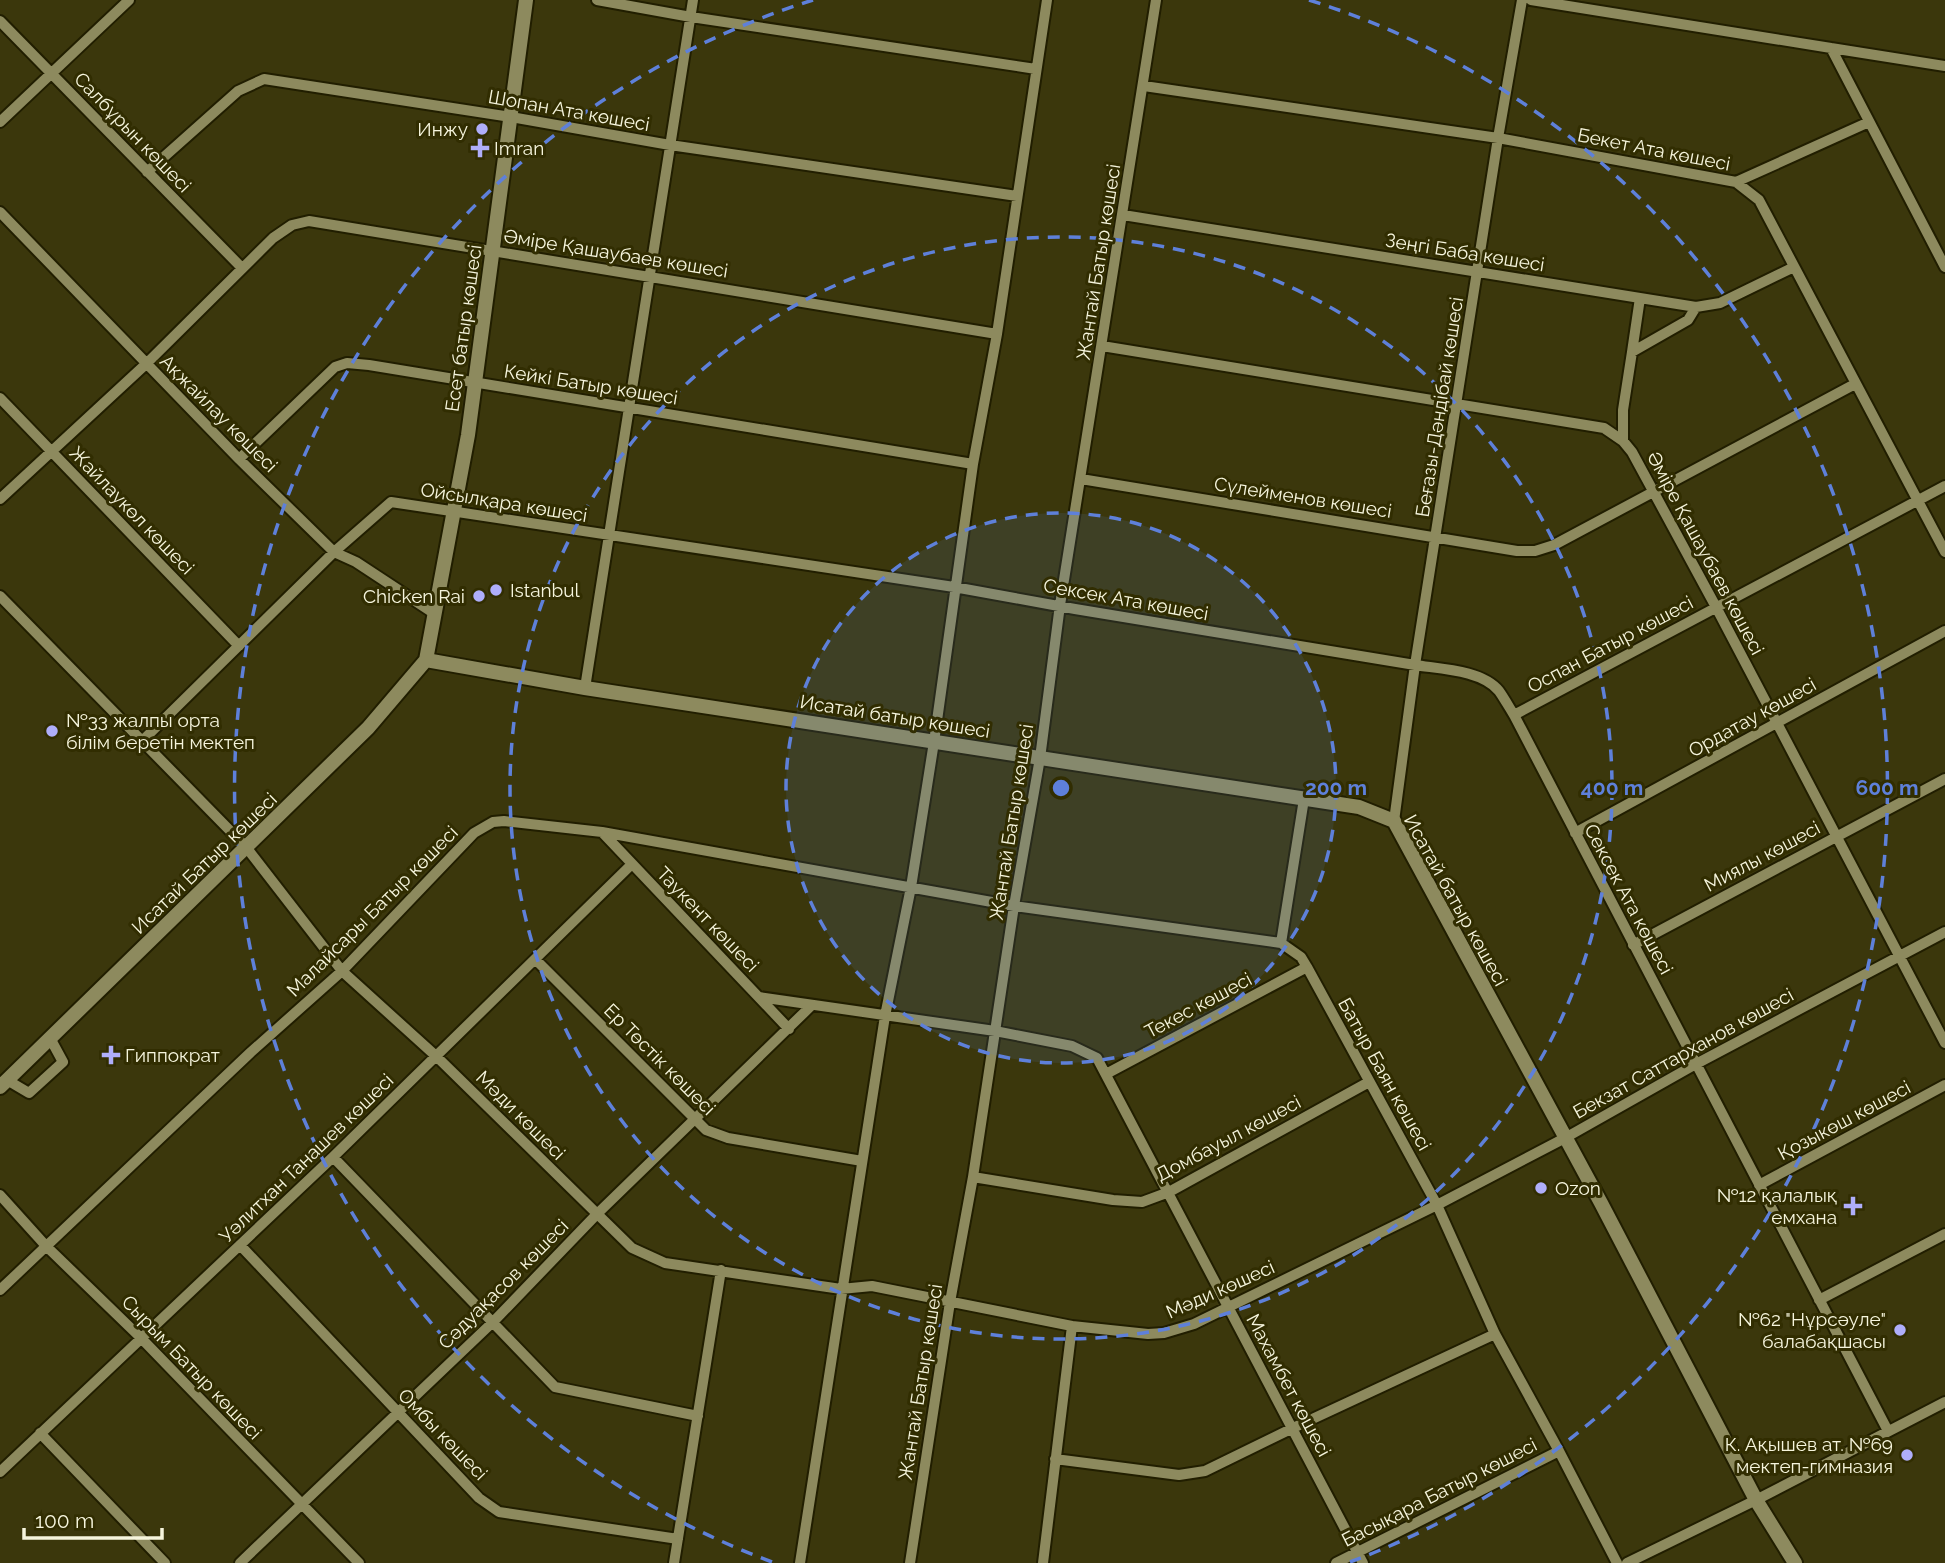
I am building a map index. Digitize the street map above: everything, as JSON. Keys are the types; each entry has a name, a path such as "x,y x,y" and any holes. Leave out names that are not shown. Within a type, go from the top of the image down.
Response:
{"street":[{"path":"0,122 130,0"},
{"name":"Есет батыр көшесі","path":"426,660 454,513 474,383 526,0"},
{"path":"597,0 1036,69"},
{"path":"585,688 693,0"},
{"path":"800,1563 885,1016 911,887 934,742 954,587 997,334 1047,0"},
{"name":"Жантай Батыр көшесі","path":"910,1563 950,1302 973,1177 1014,906 1040,758 1060,606 1156,0"},
{"name":"Беғазы-Дәндібай көшесі","path":"1394,821 1415,665 1522,0"},
{"path":"1531,0 1945,66"},
{"name":"Салбұрын көшесі","path":"0,21 242,268"},
{"path":"1831,48 1945,267"},
{"name":"Шопан Ата көшесі","path":"147,172 238,91 264,79 511,117 670,145 1017,196"},
{"name":"Бекет Ата көшесі","path":"1144,86 1498,138 1736,182 1759,200 1945,552"},
{"path":"1736,182 1869,122"},
{"name":"Ақжайлау көшесі","path":"0,212 239,459 334,552 356,562 435,614"},
{"name":"Зеңгі Баба көшесі","path":"1123,215 1696,307 1720,303 1794,267"},
{"name":"Әміре Қашаубаев көшесі","path":"0,499 146,364 273,238 292,225 309,222 650,275 997,334"},
{"path":"1622,441 1623,410 1640,298"},
{"path":"1632,352 1688,320 1696,307"},
{"name":"Әміре Қашаубаев көшесі","path":"1102,346 1604,428 1622,441 1632,452 1716,607 1945,1043"},
{"name":"Кейкі Батыр көшесі","path":"239,459 335,367 346,363 973,464"},
{"name":"Сүлейменов көшесі","path":"1081,479 1517,551 1535,551 1554,545 1855,384"},
{"name":"Жайлаукөл көшесі","path":"0,398 239,646"},
{"name":"Оспан Батыр көшесі","path":"1514,715 1945,486"},
{"name":"Ойсылқара көшесі","path":"141,742 334,552 391,502 954,587"},
{"name":"Сексек Ата көшесі","path":"954,587 1467,674 1487,681 1498,690 1514,715 1888,1431"},
{"name":"Мәди көшесі","path":"0,596 246,847 342,971 437,1057 632,1248 664,1263 841,1289 872,1286 1072,1326 1149,1334 1164,1333 1194,1324 1437,1205"},
{"name":"Ордатау көшесі","path":"1575,833 1945,631"},
{"name":"Исатай батыр көшесі","path":"426,660 585,688 1359,807 1394,821 1601,1203 1756,1500 1795,1563"},
{"name":"Исатай Батыр көшесі","path":"4,1083 368,728 426,660"},
{"name":"Миялы көшесі","path":"1633,944 1945,779"},
{"path":"911,887 1014,906 1281,943 1304,799"},
{"name":"Малайсары Батыр көшесі","path":"0,1290 251,1052 342,971 474,833 484,827 504,821 602,832 911,887"},
{"name":"Таукент көшесі","path":"602,832 789,1029"},
{"name":"Уәлитхан Танашев көшесі","path":"0,1472 437,1057 632,864"},
{"name":"Бекзат Саттарханов көшесі","path":"1437,1205 1565,1139 1696,1064 1945,932"},
{"name":"Батыр Баян көшесі","path":"1281,943 1301,957 1307,967 1437,1205 1495,1334 1616,1563"},
{"name":"Ер Төстік көшесі","path":"536,960 706,1130 728,1138 862,1161"},
{"name":"Текес көшесі","path":"1106,1074 1307,967"},
{"name":"Махамбет көшесі","path":"759,998 995,1031 1072,1046 1097,1058 1361,1558"},
{"name":"Сәдуақасов көшесі","path":"240,1563 494,1321 597,1214 812,1005"},
{"path":"4,1083 29,1093 63,1062 50,1038"},
{"name":"Домбауыл көшесі","path":"973,1177 1113,1200 1142,1202 1169,1192 1369,1082"},
{"name":"Қозыкөш көшесі","path":"1759,1185 1945,1085"},
{"path":"333,1157 555,1387 698,1416"},
{"name":"Сырым Батыр көшесі","path":"0,1195 46,1246 141,1338 359,1563"},
{"path":"1819,1300 1945,1234"},
{"name":"Омбы көшесі","path":"240,1245 479,1498 499,1512 678,1539"},
{"path":"674,1563 721,1270"},
{"path":"1043,1563 1072,1326"},
{"path":"1055,1459 1179,1475 1205,1471 1495,1334"},
{"path":"1627,1563 1945,1402"},
{"path":"40,1433 165,1563"},
{"name":"Басықара Батыр көшесі","path":"1336,1563 1361,1558 1559,1451"}],"place":[{"name":"Инжу","path":"482,129"},
{"name":"Imran","path":"480,148"},
{"name":"Istanbul","path":"496,590"},
{"name":"Chicken Rai","path":"479,596"},
{"name":"№33 жалпы орта білім беретін мектеп","path":"52,731"},
{"name":"Гиппократ","path":"111,1055"},
{"name":"Ozon","path":"1541,1188"},
{"name":"№12 қалалық емхана","path":"1853,1206"},
{"name":"№62 \"Нұрсәуле\" балабақшасы","path":"1900,1330"},
{"name":"К. Ақышев ат. №69 мектеп-гимназия","path":"1907,1455"}]}
